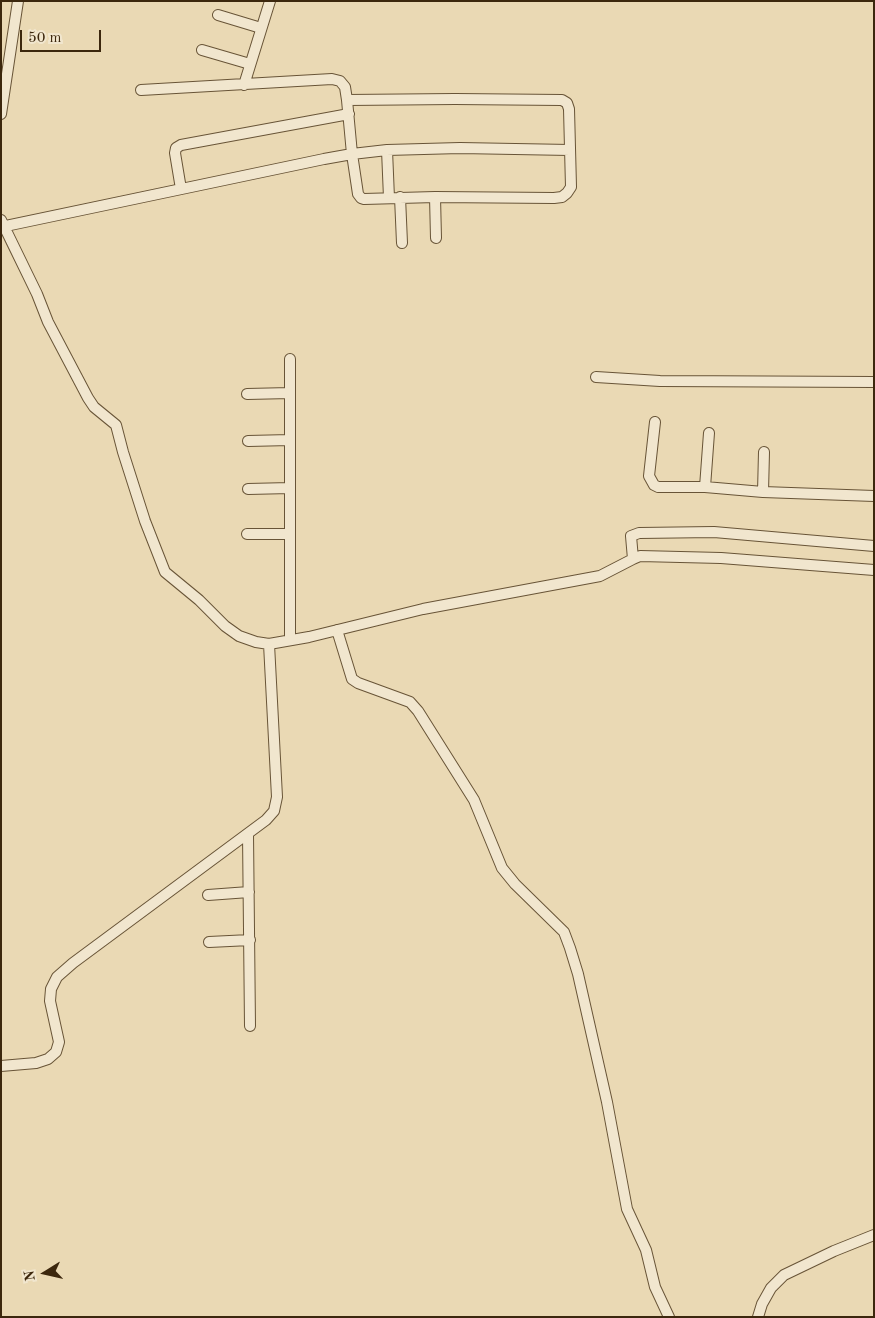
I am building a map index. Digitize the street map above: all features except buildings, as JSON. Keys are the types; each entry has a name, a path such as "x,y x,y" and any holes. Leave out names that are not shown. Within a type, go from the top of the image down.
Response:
{"street":[{"path":"1,114 18,1"},
{"path":"244,84 270,1"},
{"path":"218,15 261,28"},
{"path":"202,50 250,64"},
{"path":"141,90 332,79 340,81 345,87 352,154 358,194 361,198 554,198 562,197 571,187 569,108 567,103 562,100 347,100"},
{"path":"181,188 175,153 176,148 180,145 349,114"},
{"path":"570,150 460,148 387,150 352,154 2,224 37,294 48,322 88,398 94,407 116,425 122,452 145,521 165,572 199,600 225,626 239,636 268,644 423,610 600,576 633,559 647,556 721,558 828,568 874,570"},
{"path":"387,150 402,243"},
{"path":"435,197 436,238"},
{"path":"290,359 290,640"},
{"path":"596,377 660,381 874,382"},
{"path":"247,394 290,393"},
{"path":"655,422 649,476 654,485 658,487 705,487 763,492 874,496"},
{"path":"705,487 709,433"},
{"path":"248,441 290,440"},
{"path":"763,492 764,452"},
{"path":"248,489 290,488"},
{"path":"633,559 631,536 639,533 714,532 874,546"},
{"path":"247,534 290,534"},
{"path":"337,630 352,680 410,702 418,711 474,800 502,868 515,884 564,932 578,974 607,1102 627,1209 646,1250 655,1287 669,1317"},
{"path":"1,1066 36,1063 48,1059 56,1052 59,1042 50,1000 51,989 57,977 73,963 248,834 266,820 274,810 277,797 268,644"},
{"path":"248,834 250,1026"},
{"path":"208,895 249,892"},
{"path":"210,942 250,940"},
{"path":"758,1317 762,1304 771,1288 784,1275 834,1251 874,1235"}]}
